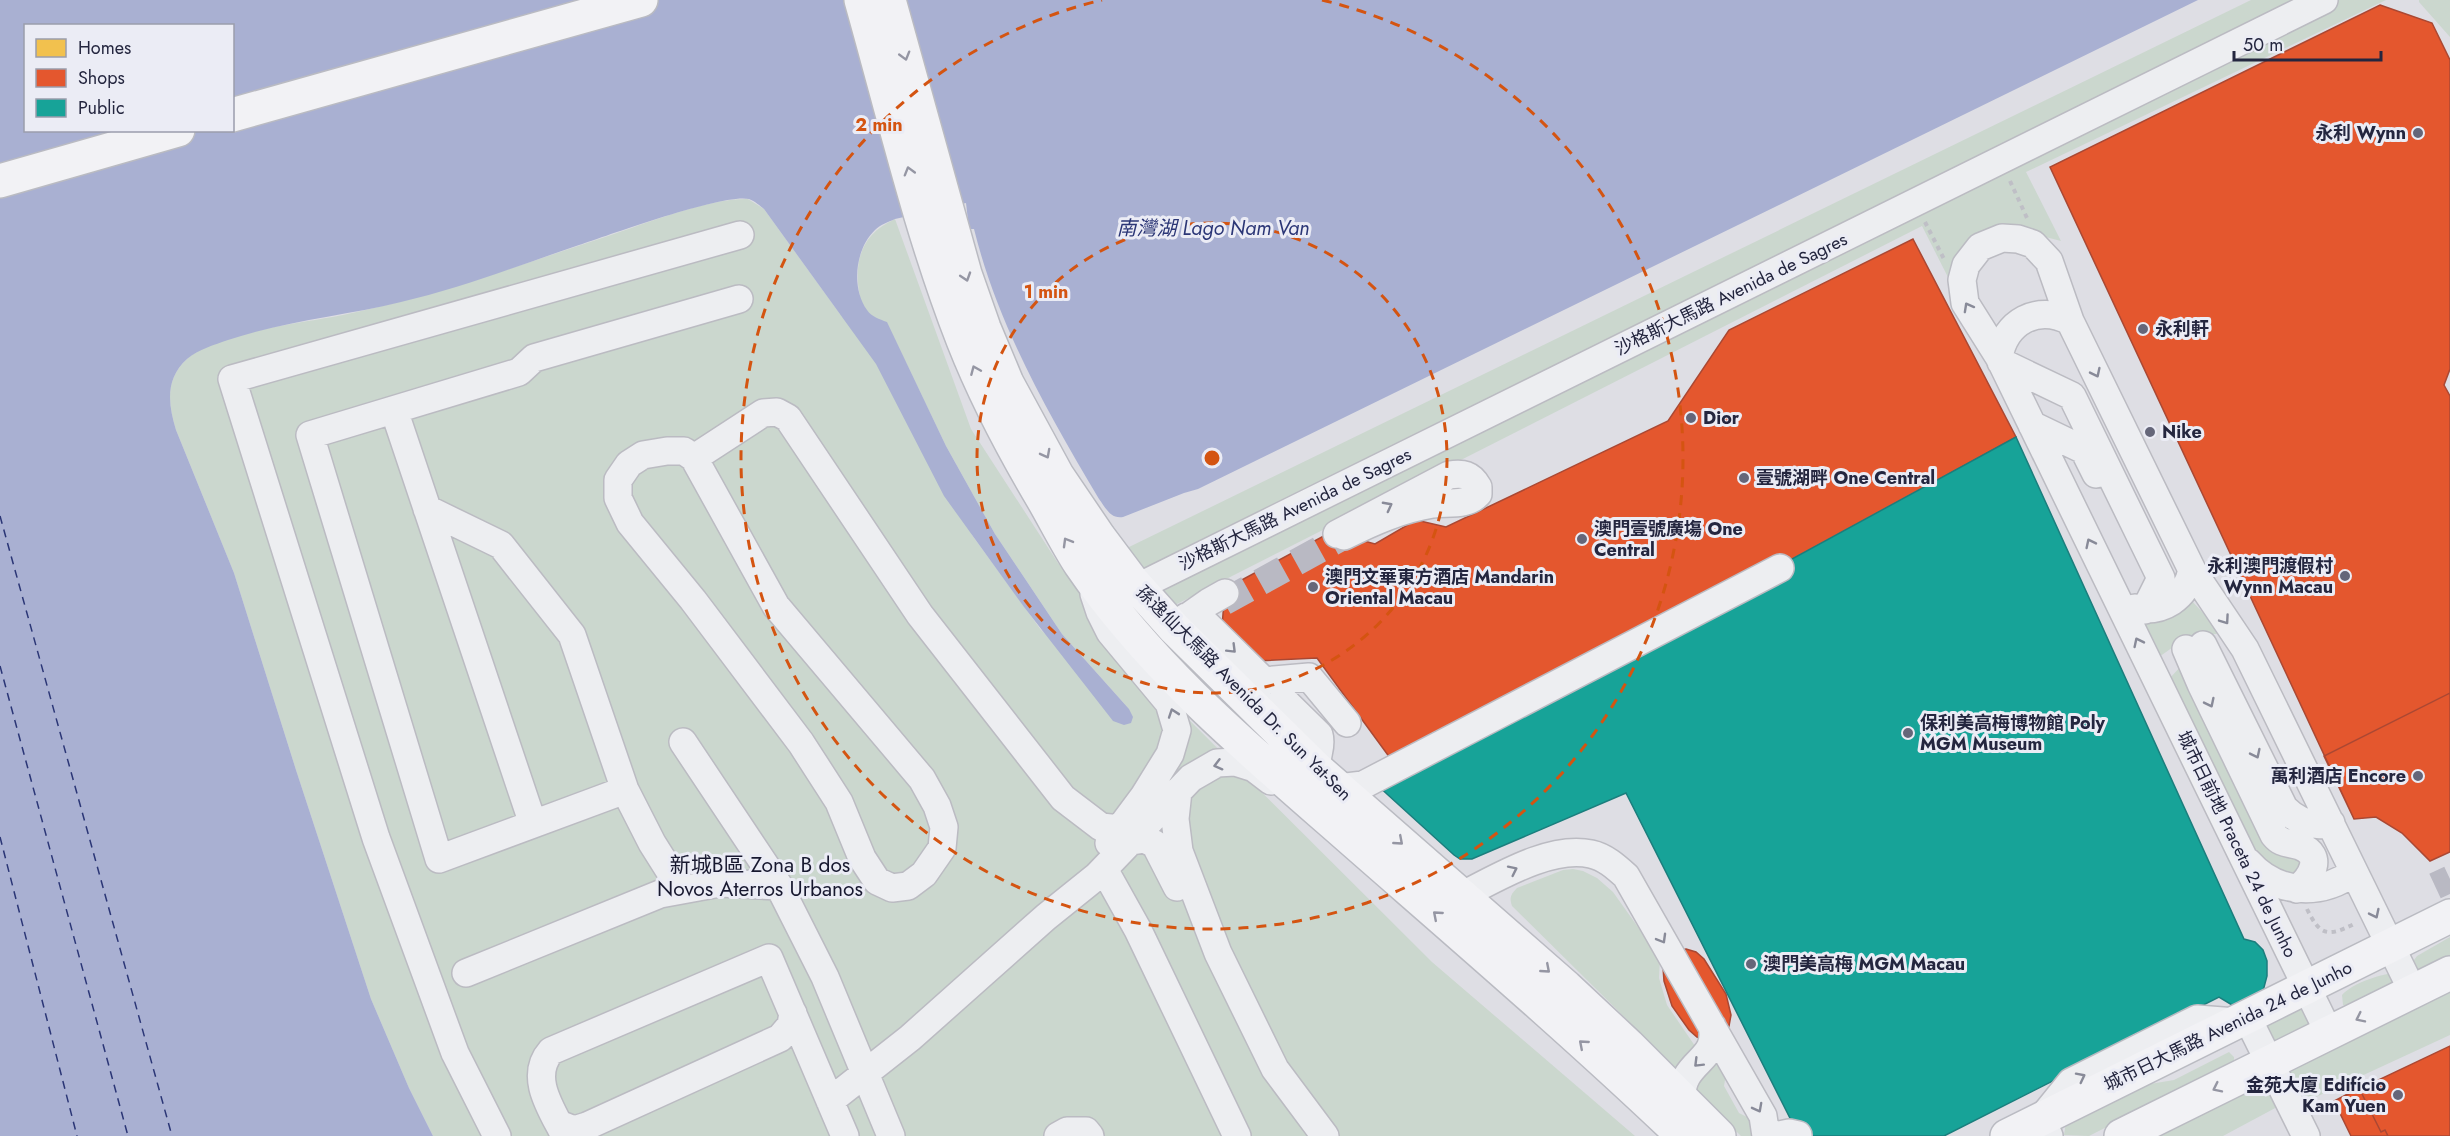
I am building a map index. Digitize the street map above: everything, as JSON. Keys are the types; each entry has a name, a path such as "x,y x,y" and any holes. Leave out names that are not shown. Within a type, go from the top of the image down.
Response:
{"main road":[{"path":"234,114 641,0"},
{"name":"孫逸仙大馬路 Avenida Dr. Sun Yat-Sen","path":"861,0 938,224 964,274 1007,382 1057,475 1099,537 1138,587 1189,624 1326,766 1371,819 1574,994 1628,1044 1719,1136"},
{"name":"孫逸仙大馬路 Avenida Dr. Sun Yat-Sen","path":"889,0 959,329 984,389 1015,452 1090,578 1152,656 1197,700 1627,1083 1683,1136"},
{"path":"0,181 171,132"},
{"path":"1189,624 1169,638 1170,654 1197,700"},
{"name":"城市日大馬路 Avenida 24 de Junho","path":"2007,1136 2045,1128 2242,1020 2450,916"},
{"path":"2121,1136 2450,973"}],"street":[{"name":"沙格斯大馬路 Avenida de Sagres","path":"1138,587 2324,0"},
{"path":"497,1136 455,1053 376,838 232,380 740,235"},
{"name":"城市日前地 Praceta 24 de Junho","path":"2329,1033 2000,359 1969,310 1962,288 1966,265 1975,252 1987,243 2002,238 2018,239 2039,249 2052,268 2070,321 2192,570 2245,649 2413,992"},
{"path":"626,790 440,859 310,435 519,372 534,358 740,299"},
{"path":"2070,321 2047,314 2024,318 2007,334 2000,359 2072,396 2161,579 2145,610"},
{"path":"394,410 533,824"},
{"path":"694,458 764,413 777,412 788,418 920,615 1063,798 1101,827 1137,829"},
{"path":"2032,425 2084,450 2149,584 2145,610"},
{"path":"667,451 684,451 694,458 776,606 922,780 937,806 944,827 942,848 924,874 908,886 892,888 877,881 862,858 839,802 801,743 693,600 630,523 618,498 618,480 629,464 643,455 667,451"},
{"path":"427,509 501,545 572,634 626,790 652,843 681,889"},
{"path":"1326,766 1363,785 1780,568"},
{"path":"2117,600 2130,607 2145,610 2160,608 2173,601 2184,591 2192,570"},
{"path":"838,1124 864,1073 910,1038 1046,917 1104,869 1137,829 1170,754 1176,737 1176,721 1169,704 1104,622 1090,578"},
{"path":"1225,598 1189,624 1263,681 1319,735 1326,766"},
{"name":"城市日前地 Praceta 24 de Junho","path":"2194,647 2217,645 2231,651 2259,678"},
{"path":"2161,688 2168,665 2194,647"},
{"path":"2194,647 2284,808 2302,821 2317,825 2331,824"},
{"path":"2194,647 2200,684 2274,835 2284,843 2304,848 2311,856 2314,866 2311,876 2297,889"},
{"path":"1263,681 1309,677 1353,719 1326,766"},
{"path":"682,742 779,886 825,976 891,1136"},
{"path":"1046,917 1191,778 1217,764 1236,762 1246,764 1263,774 1381,880 1400,882"},
{"path":"1371,819 1367,796 1375,778"},
{"path":"1178,791 1175,819 1179,851 1211,934 1275,1069 1325,1136"},
{"path":"1137,829 1190,910 1211,934"},
{"path":"2240,850 2255,870 2265,877 2297,889 2325,887 2354,872"},
{"path":"1461,896 1524,865 1550,856 1577,853 1600,857 1616,866 1626,876 1763,1116 1766,1136"},
{"path":"1104,869 1138,930 1237,1136"},
{"path":"466,973 642,902 681,889 720,884 779,886"},
{"path":"807,1046 792,1038 780,1038 573,1130 544,1095 540,1076 543,1060 551,1051 769,958 807,1046 838,1124"},
{"path":"780,1038 791,1025 793,1013"},
{"path":"2242,1020 2270,1062 2306,1136"},
{"path":"1682,1099 1683,1081 1710,1049 1714,1037 1712,1026"},
{"path":"1058,1136 1067,1131 1086,1131 1090,1136"}],"path":[{"path":"2000,161 2029,221"},
{"path":"1916,202 1946,263"}],"shaded area":[{"path":"2251,0 2386,0 2026,172 2061,241 2022,231 1953,287 1922,226 1175,605 1127,548"},
{"path":"2419,0 2450,0 2450,37 2419,2"},
{"path":"748,199 764,209 840,314 860,297 859,261 867,241 883,225 895,219 971,429 1058,563 1140,671 1432,962 1635,1136 433,1136 409,1088 371,999 234,573 176,430 170,401 172,383 187,359 201,350 239,335 343,315 410,299 509,269 678,212 732,200","holes":["886,321 946,446 995,534 1062,634 1129,709 1041,630 972,535"]},
{"path":"2190,599 2222,633 2188,640 2158,658 2141,615"},
{"path":"2182,665 2262,843 2306,858 2303,879 2256,864 2170,678"},
{"path":"1573,869 1597,878 1613,892 1660,958 1659,978 1667,1005 1695,1046 1680,1072 1512,906 1511,896 1517,888 1563,870"},
{"path":"2450,937 2450,959 2420,972 2415,970 2414,960 2417,956"},
{"path":"2394,973 2397,976 2393,987 2347,1006 2343,1005 2342,995 2359,983"},
{"path":"2450,986 2450,1035 2303,1103 2290,1071 2294,1064"},
{"path":"2301,1008 2308,1012 2313,1024 2279,1042 2272,1041 2265,1031 2269,1021"},
{"path":"2229,1052 2234,1057 2234,1062 2089,1136 2064,1135 2066,1122 2138,1086 2174,1080"},
{"path":"1718,1062 1726,1074 1724,1086 1739,1113 1757,1122 1759,1136 1741,1136 1688,1084 1707,1063"},
{"path":"2260,1082 2270,1086 2279,1106 2223,1136 2141,1136"}],"water":[{"name":"南灣湖 Lago Nam Van","path":"0,0 2198,0 1198,489 1123,517 1112,515 1099,499 1026,368 996,300 974,229 969,229 966,203 895,219 879,227 868,238 859,258 857,280 862,301 871,314 887,322 946,446 995,534 1062,634 1129,709 1133,717 1131,723 1124,725 1113,721 1024,607 944,496 876,364 764,209 749,199 716,202 692,208 446,290 379,307 249,333 196,353 180,367 172,383 170,401 176,430 234,573 371,999 409,1088 433,1136 0,1136"}],"building: Homes":[{"name":"永利 Wynn","path":"2413,91 2450,111 2450,190 2373,155"},
{"path":"1887,272 1938,368 1809,438 1790,404 1742,526 1693,507 1758,342"},
{"path":"1662,523 1686,578 1557,636 1533,581"},
{"name":"澳門文華東方酒店 Mandarin Oriental Macau","path":"1340,538 1371,571 1360,604 1247,635 1233,630 1227,619 1234,603"},
{"path":"1380,599 1500,612 1480,688 1371,657"},
{"name":"萬利酒店 Encore","path":"2450,719 2450,782 2413,834 2365,806 2391,769 2424,737"},
{"name":"澳門美高梅 MGM Macau","path":"1690,792 1714,835 1732,854 1747,880 1755,898 1768,943 1782,970 1813,1009 1831,1047 1835,1071 1857,1106 1810,1129 1794,1102 1773,1034 1737,989 1728,974 1721,958 1707,904 1695,882 1671,852 1649,812"}],"building: Shops":[{"name":"永利澳門渡假村 Wynn Macau","path":"2380,5 2432,23 2450,60 2450,369 2444,385 2450,396 2450,852 2430,861 2402,833 2376,817 2354,819 2050,167"},
{"name":"壹號湖畔 One Central","path":"1913,239 2016,437 1784,565 1393,762 1317,658 1256,661 1222,627 1225,589 1331,532 1375,544 1416,520 1446,527 1668,421 1729,330"},
{"path":"2450,693 2450,852 2430,861 2402,833 2376,817 2354,819 2324,756"},
{"path":"1686,949 1696,952 1704,959 1726,994 1731,1015 1724,1036 1705,1040 1697,1037 1689,1030 1672,1006 1664,981 1663,967 1675,951"},
{"name":"金苑大廈 Edifício Kam Yuen","path":"2450,1046 2450,1136 2351,1136 2334,1101"},
{"path":"2359,1088 2381,1132 2385,1130 2388,1136 2351,1136 2334,1101"}],"building: Public":[{"name":"澳門美高梅 MGM Macau","path":"2016,437 2244,939 2255,942 2263,950 2267,961 2267,976 2263,991 2242,1005 2232,1005 2219,997 1944,1136 1799,1136 1626,793 1472,859 1460,859 1377,785"}],"ferry route":[{"path":"0,516 172,1136"},
{"path":"0,666 128,1136"},
{"path":"0,837 77,1136"}],"tunnel":[{"path":"1224,602 1344,536"},
{"path":"2435,886 2450,879"}],"place":[{"name":"永利 Wynn","path":"2418,133"},
{"name":"永利軒","path":"2143,329"},
{"name":"Dior","path":"1691,418"},
{"name":"Nike","path":"2150,432"},
{"name":"壹號湖畔 One Central","path":"1744,478"},
{"name":"澳門壹號廣塲 One Central","path":"1582,539"},
{"name":"永利澳門渡假村 Wynn Macau","path":"2345,576"},
{"name":"澳門文華東方酒店 Mandarin Oriental Macau","path":"1313,587"},
{"name":"保利美高梅博物館 Poly MGM Museum","path":"1908,733"},
{"name":"萬利酒店 Encore","path":"2418,776"},
{"name":"澳門美高梅 MGM Macau","path":"1751,964"},
{"name":"金苑大廈 Edifício Kam Yuen","path":"2398,1095"}],"district":[{"name":"新城B區 Zona B dos Novos Aterros Urbanos","path":"760,877"}]}
